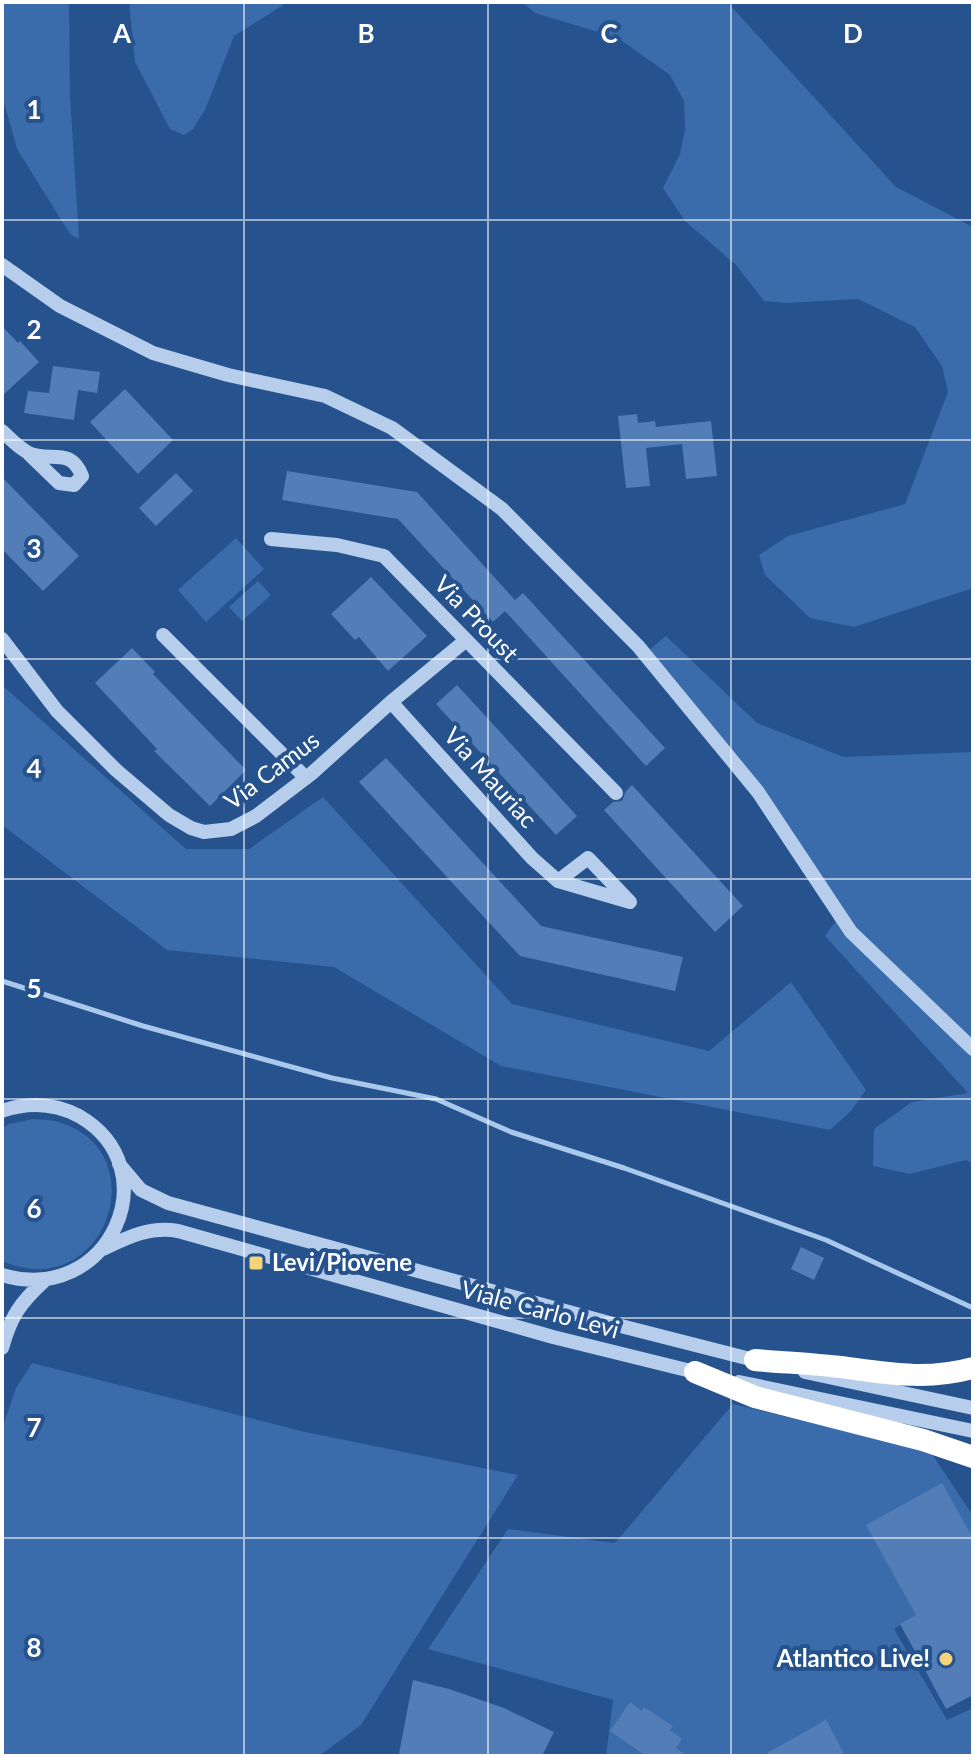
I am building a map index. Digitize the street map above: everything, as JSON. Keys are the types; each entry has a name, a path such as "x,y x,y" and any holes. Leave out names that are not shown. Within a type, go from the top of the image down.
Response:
{"highway":[{"path":"755,1360 902,1376 944,1375 973,1368"},
{"path":"695,1372 755,1397 923,1440 973,1457"}],"street":[{"path":"2,265 60,306 153,353 228,375 325,396 392,428 502,509 638,646 758,792 851,932 973,1049"},
{"path":"6,435 29,454"},
{"name":"Via Proust","path":"271,539 337,545 384,556 616,793"},
{"path":"163,635 306,778"},
{"name":"Via Camus","path":"2,639 57,711 116,770 169,815 204,832 231,829 256,816 306,778 465,641"},
{"name":"Via Mauriac","path":"391,702 532,858 558,881"},
{"name":"Viale Carlo Levi","path":"2,1111 35,1104 70,1112 100,1133 119,1164 141,1190 168,1203 613,1324 845,1382 973,1408"},
{"path":"103,1249 120,1217 123,1182 119,1164"},
{"name":"Viale Carlo Levi","path":"44,1281 77,1270 103,1249 145,1231 178,1231 566,1341 695,1372 973,1431"},
{"path":"2,1275 44,1281"},
{"path":"2,1348 10,1319 25,1298 44,1281"}],"shaded area":[{"path":"2,2 69,2 70,96 79,239 70,234 17,149 2,95"},
{"path":"129,2 288,2 234,36 205,110 193,129 184,135 170,129 135,62"},
{"path":"522,2 727,2 896,187 973,227 973,588 854,627 810,618 765,575 759,555 788,536 905,504 948,392 942,366 915,327 858,299 786,303 764,301 736,265 685,221 663,188 680,154 685,130 684,101 670,75 618,38 535,13"},
{"path":"236,538 264,569 206,622 178,590"},
{"path":"258,581 271,595 242,621 229,607"},
{"path":"666,636 757,723 844,757 973,752 973,1164 966,1160 910,1174 873,1166 874,1129 912,1102 968,1093 825,936 840,915 783,829 644,654"},
{"path":"2,685 186,849 249,849 323,797 512,1004 709,1051 791,982 866,1090 851,1111 830,1130 501,1066 334,967 167,950 2,825"},
{"path":"33,1119 58,1122 89,1138 106,1162 112,1190 106,1219 92,1244 69,1262 38,1269 2,1261 2,1128"},
{"path":"32,1363 305,1432 518,1475 361,1725 319,1756 2,1756 2,1429 16,1388"},
{"path":"733,1404 930,1451 973,1516 973,1580 894,1629 947,1720 973,1708 973,1756 606,1756 613,1700 428,1649 508,1529 615,1543"}],"building":[{"path":"2,326 39,362 2,396"},
{"path":"53,366 100,372 97,393 78,390 74,420 24,413 28,391 49,393"},
{"path":"125,389 173,440 138,474 90,422"},
{"path":"637,414 638,423 655,421 656,427 711,421 717,476 686,479 682,444 646,448 650,486 626,488 618,416"},
{"path":"287,471 417,492 515,600 523,593 665,748 646,766 505,611 493,622 398,519 282,500"},
{"path":"176,473 193,491 156,526 139,508"},
{"path":"2,477 79,556 43,591 2,549"},
{"path":"371,577 427,636 388,671 359,637 355,640 331,614"},
{"path":"132,648 155,672 153,674 246,770 210,806 154,751 157,749 95,683"},
{"path":"457,685 577,816 556,835 436,704"},
{"path":"386,758 541,926 683,957 675,991 520,956 359,782"},
{"path":"632,785 743,906 715,932 604,810 613,802 622,801"},
{"path":"801,1247 824,1258 814,1280 791,1269"},
{"path":"942,1483 973,1538 973,1695 946,1709 900,1624 916,1615 866,1525"},
{"path":"413,1680 504,1708 554,1732 542,1756 399,1754"},
{"path":"630,1702 642,1711 644,1707 673,1726 670,1730 682,1739 676,1748 687,1756 646,1756 610,1731"},
{"path":"826,1719 845,1756 762,1756 819,1724"}],"waterway":[{"path":"2,981 143,1026 332,1078 436,1099 511,1132 624,1168 826,1240 973,1308"}],"place":[{"name":"Levi/Piovene","path":"256,1263"},
{"name":"Atlantico Live!","path":"946,1659"}]}
